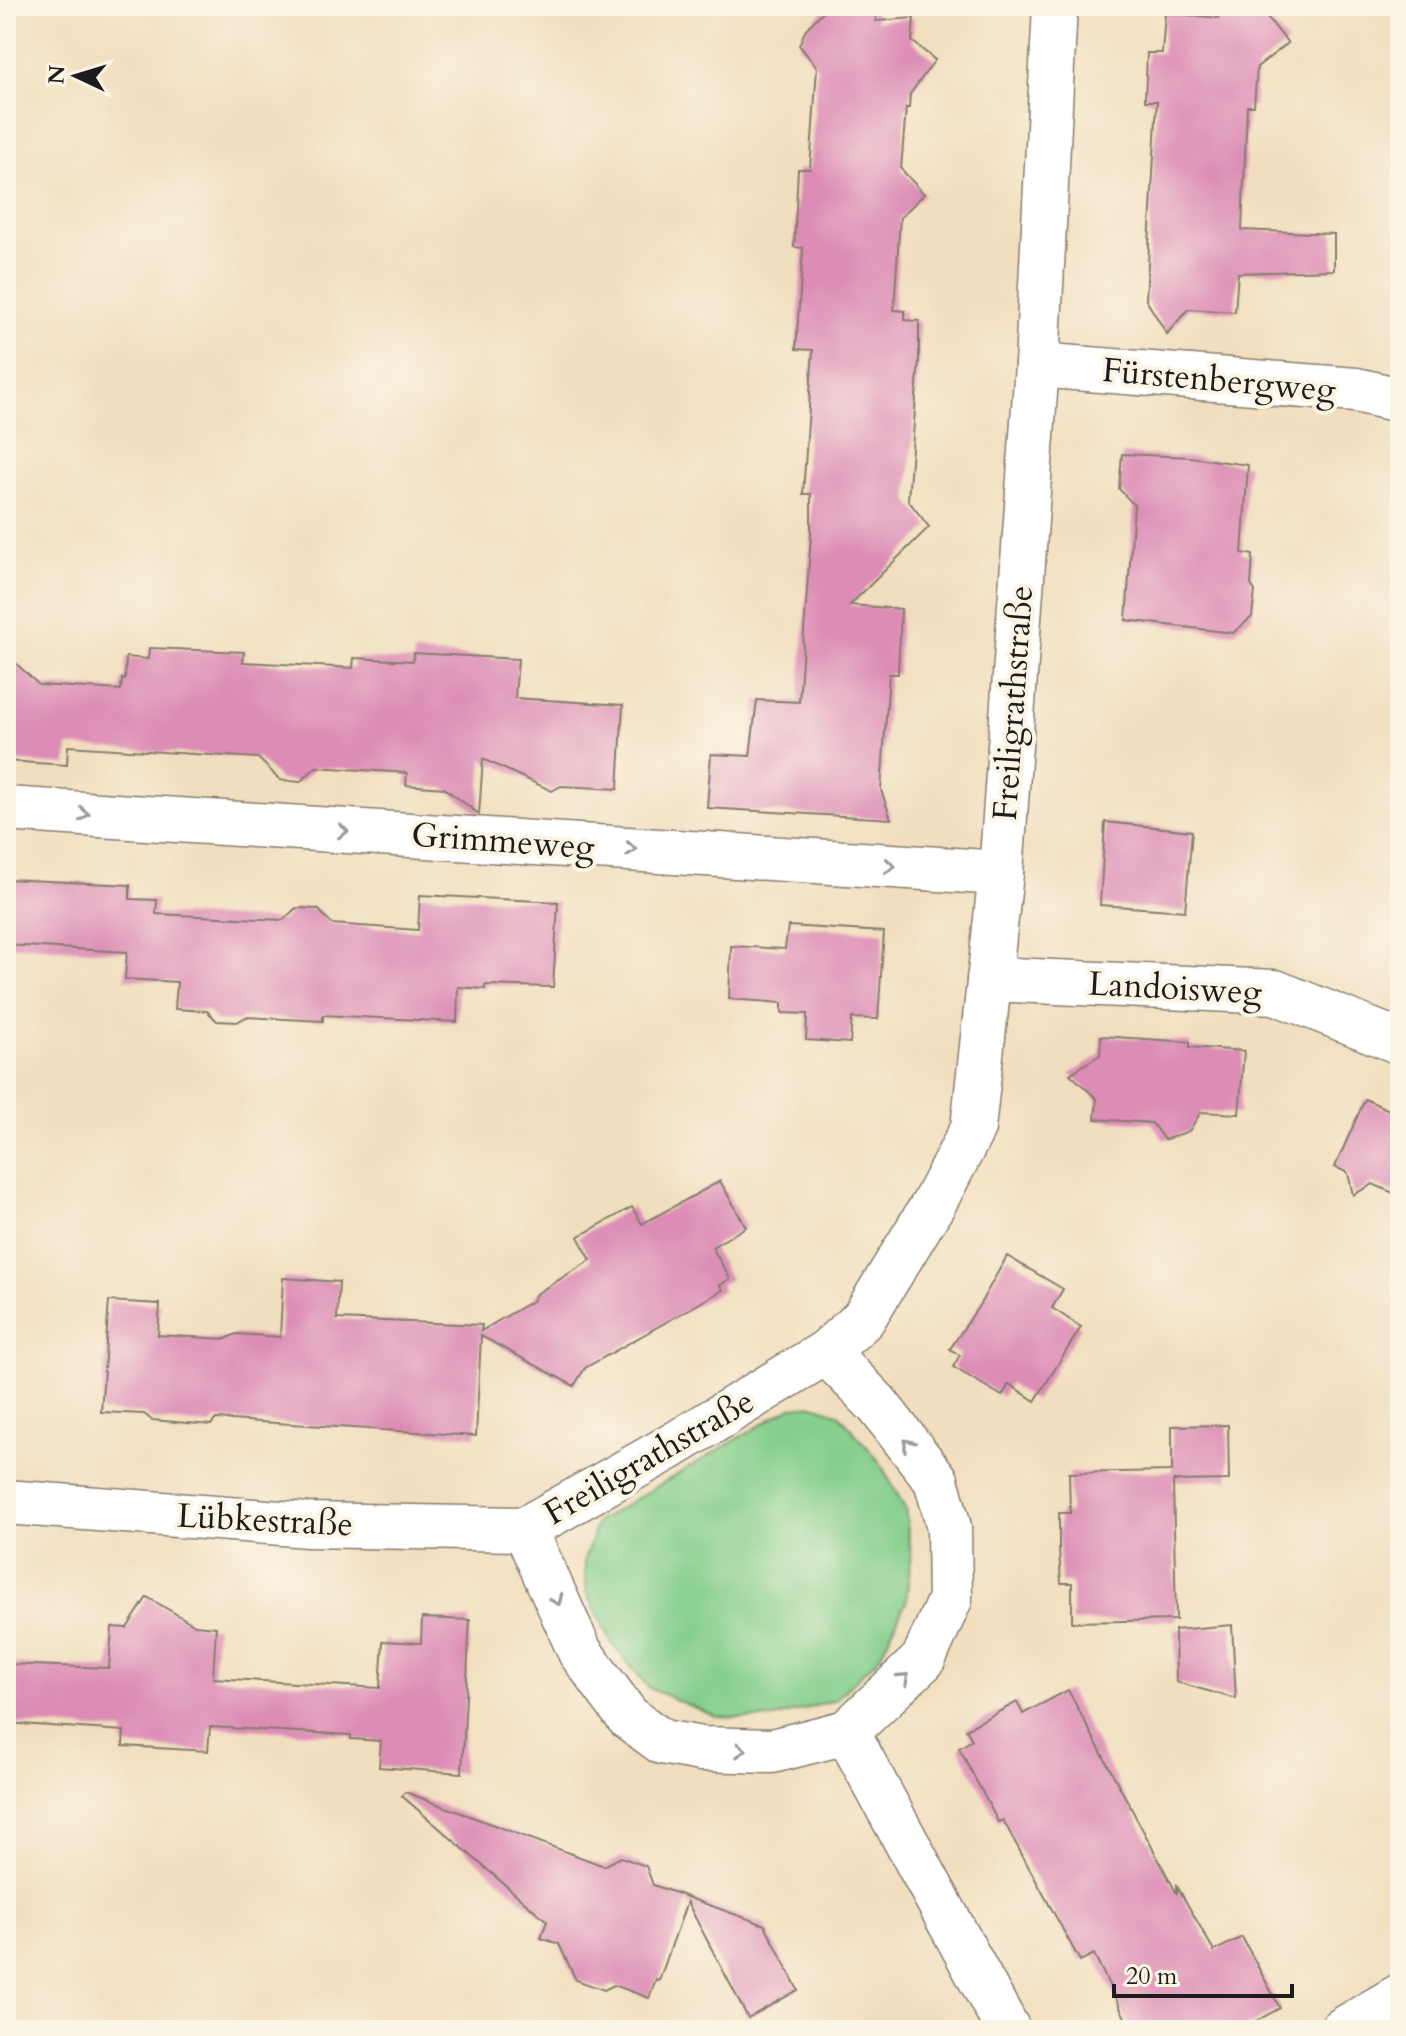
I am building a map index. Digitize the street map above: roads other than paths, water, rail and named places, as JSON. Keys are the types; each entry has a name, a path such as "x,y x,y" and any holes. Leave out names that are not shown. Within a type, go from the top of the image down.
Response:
{"street":[{"name":"Freiligrathstraße","path":"826,1352 877,1404 936,1480 949,1527 950,1599 923,1660 847,1732 772,1751 701,1749 662,1742 628,1717 580,1652 525,1529 672,1446 826,1352 863,1319 934,1203 973,1128 1001,873 1037,365 1055,6"},
{"name":"Fürstenbergweg","path":"1037,365 1356,390 1400,400"},
{"name":"Grimmeweg","path":"6,809 1001,873"},
{"name":"Landoisweg","path":"989,979 1275,992 1400,1042"},
{"name":"Lübkestraße","path":"6,1502 308,1525 525,1529"},
{"path":"847,1732 1008,2030"},
{"path":"1342,2030 1400,1996"}]}
